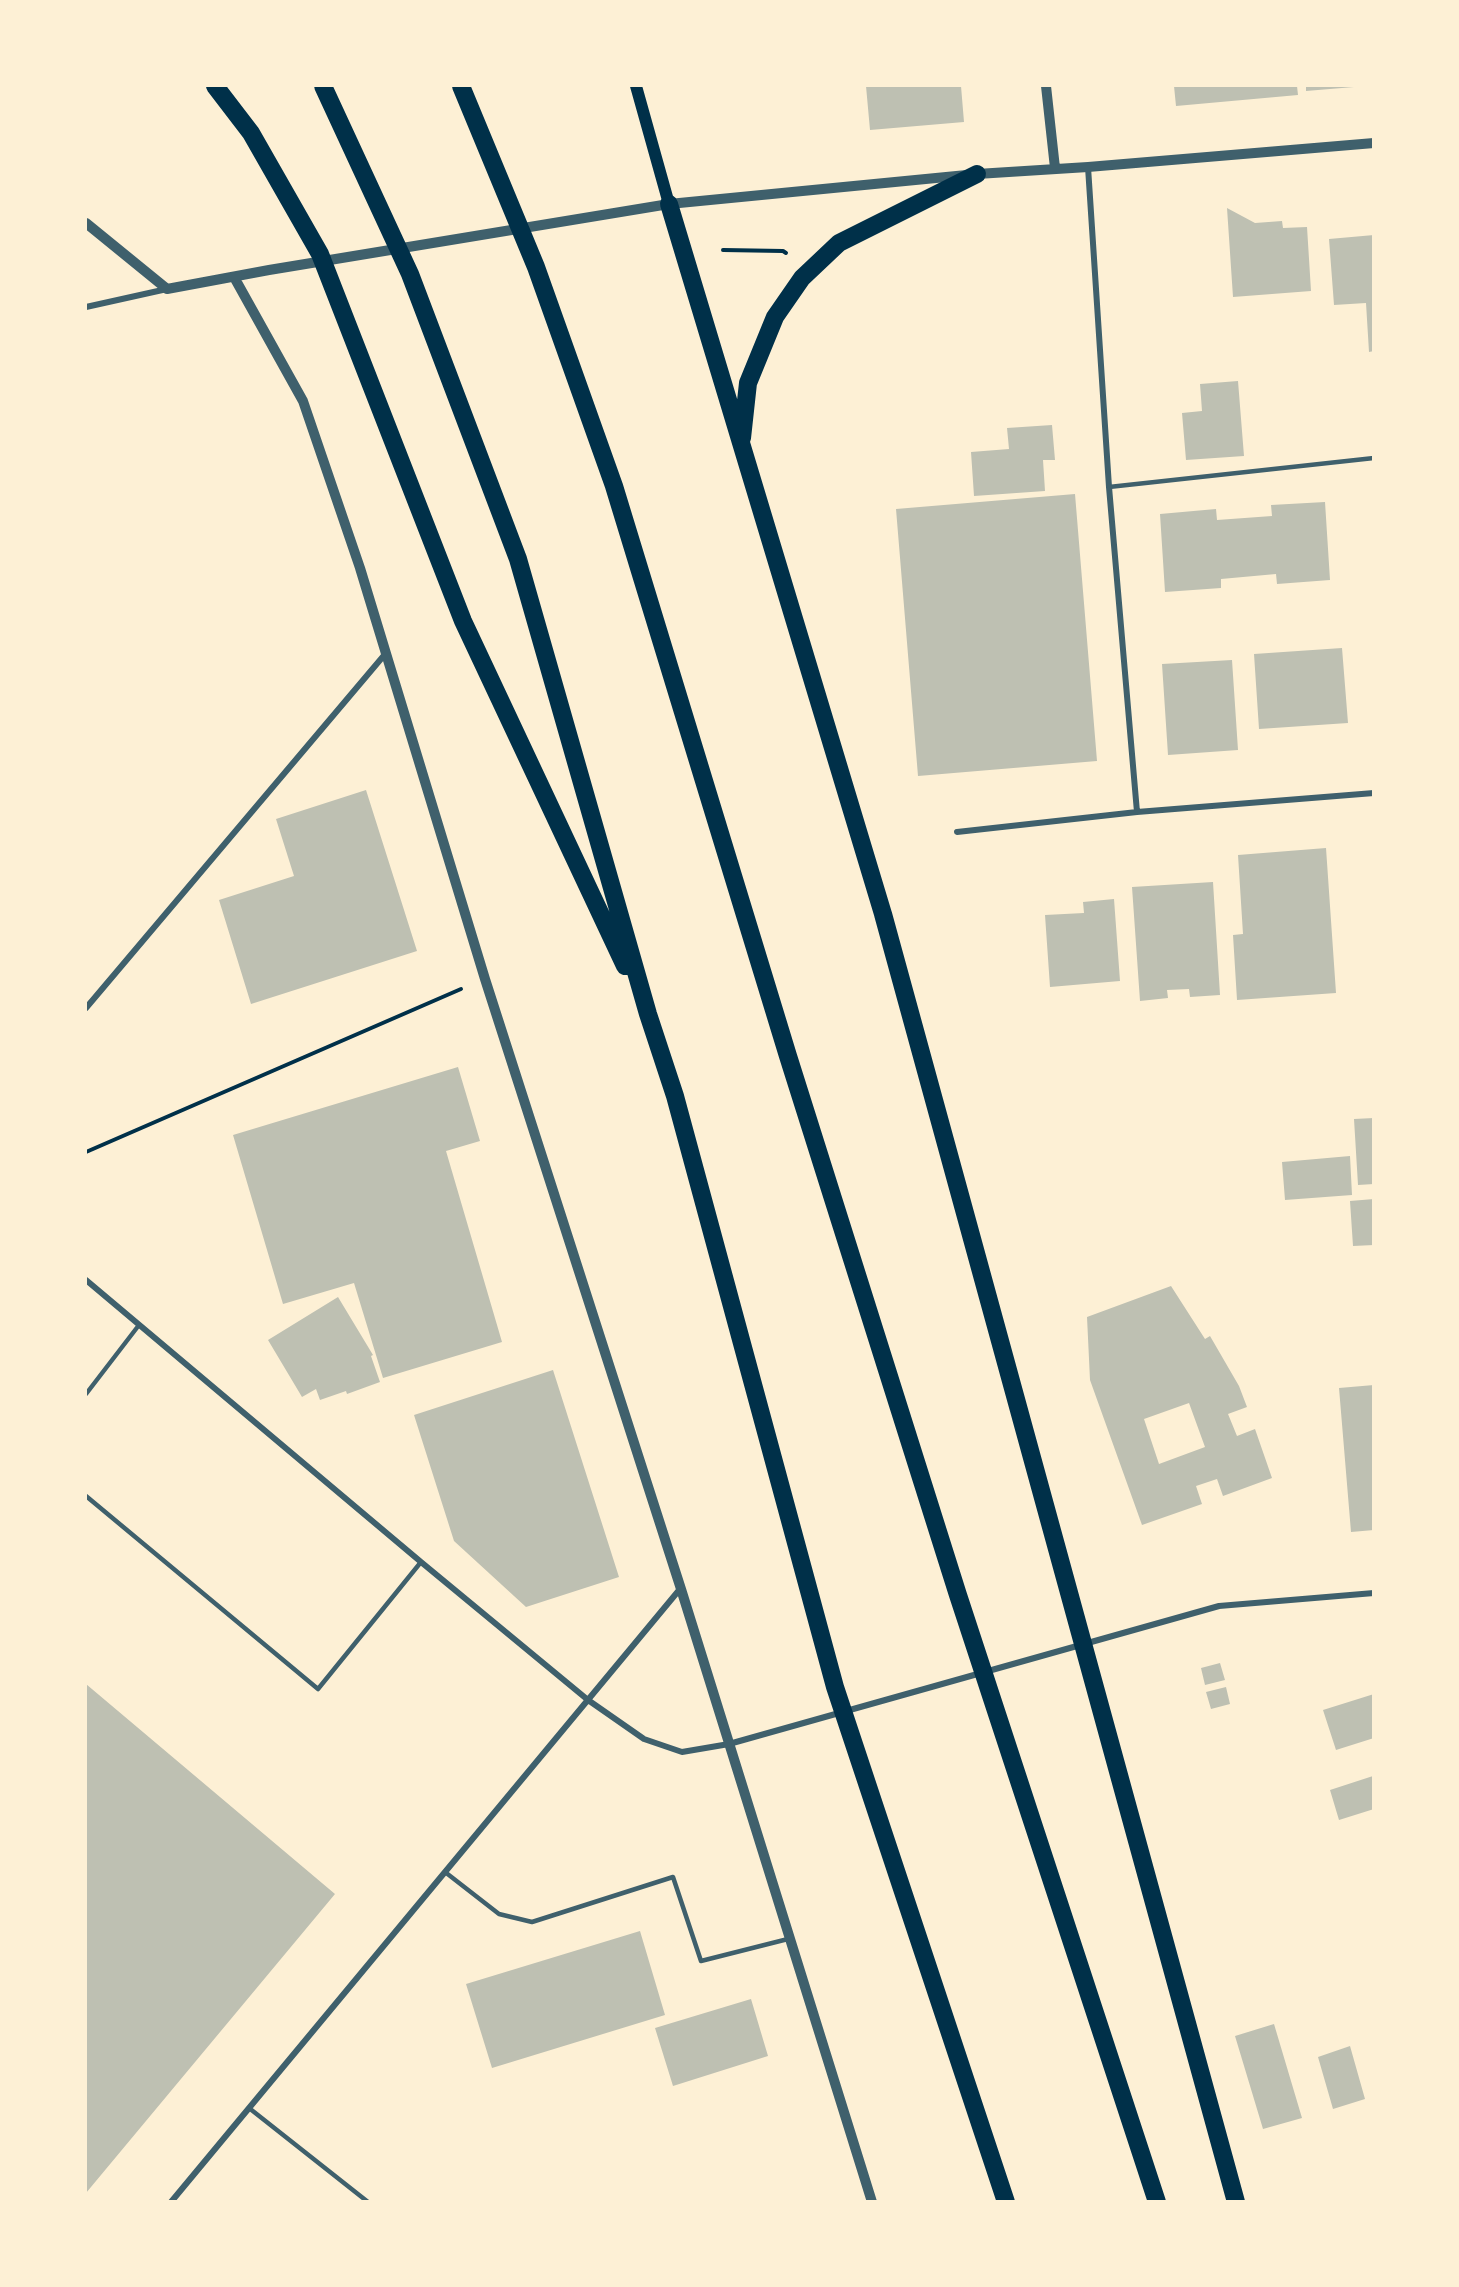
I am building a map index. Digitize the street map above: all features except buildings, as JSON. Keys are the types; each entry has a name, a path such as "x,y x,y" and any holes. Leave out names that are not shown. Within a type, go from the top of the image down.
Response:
{"highway":[{"path":"215,86 251,133 320,254 463,621 648,1014"},
{"path":"323,86 410,274 518,559 648,1014 675,1096 835,1687 1006,2202"},
{"path":"461,86 536,267 614,486 954,1584 1156,2202"},
{"path":"741,449 748,383 775,317 802,278 839,243 977,174"},
{"path":"669,204 883,914 1236,2202"}],"main road":[{"path":"636,86 669,204"}],"street":[{"path":"1046,86 1055,168"},
{"path":"86,307 234,277 669,204 977,174 1374,143"},
{"path":"1088,167 1109,487 1137,812"},
{"path":"86,223 167,290"},
{"path":"234,277 303,400 387,652 485,979 681,1588 872,2202"},
{"path":"86,1008 387,652"},
{"path":"957,832 1137,812 1374,793"},
{"path":"86,1280 588,1700 644,1739 682,1752 729,1744 1219,1606 1374,1593"},
{"path":"171,2202 681,1588"}],"lane":[{"path":"1109,487 1374,458"},
{"path":"86,1394 139,1325"},
{"path":"86,1496 318,1689 421,1562"},
{"path":"445,1872 499,1914 531,1922 673,1877 701,1961 790,1939"},
{"path":"249,2108 368,2202"}],"path":[{"path":"723,250 783,251 789,254"},
{"path":"86,1152 465,988"}]}
